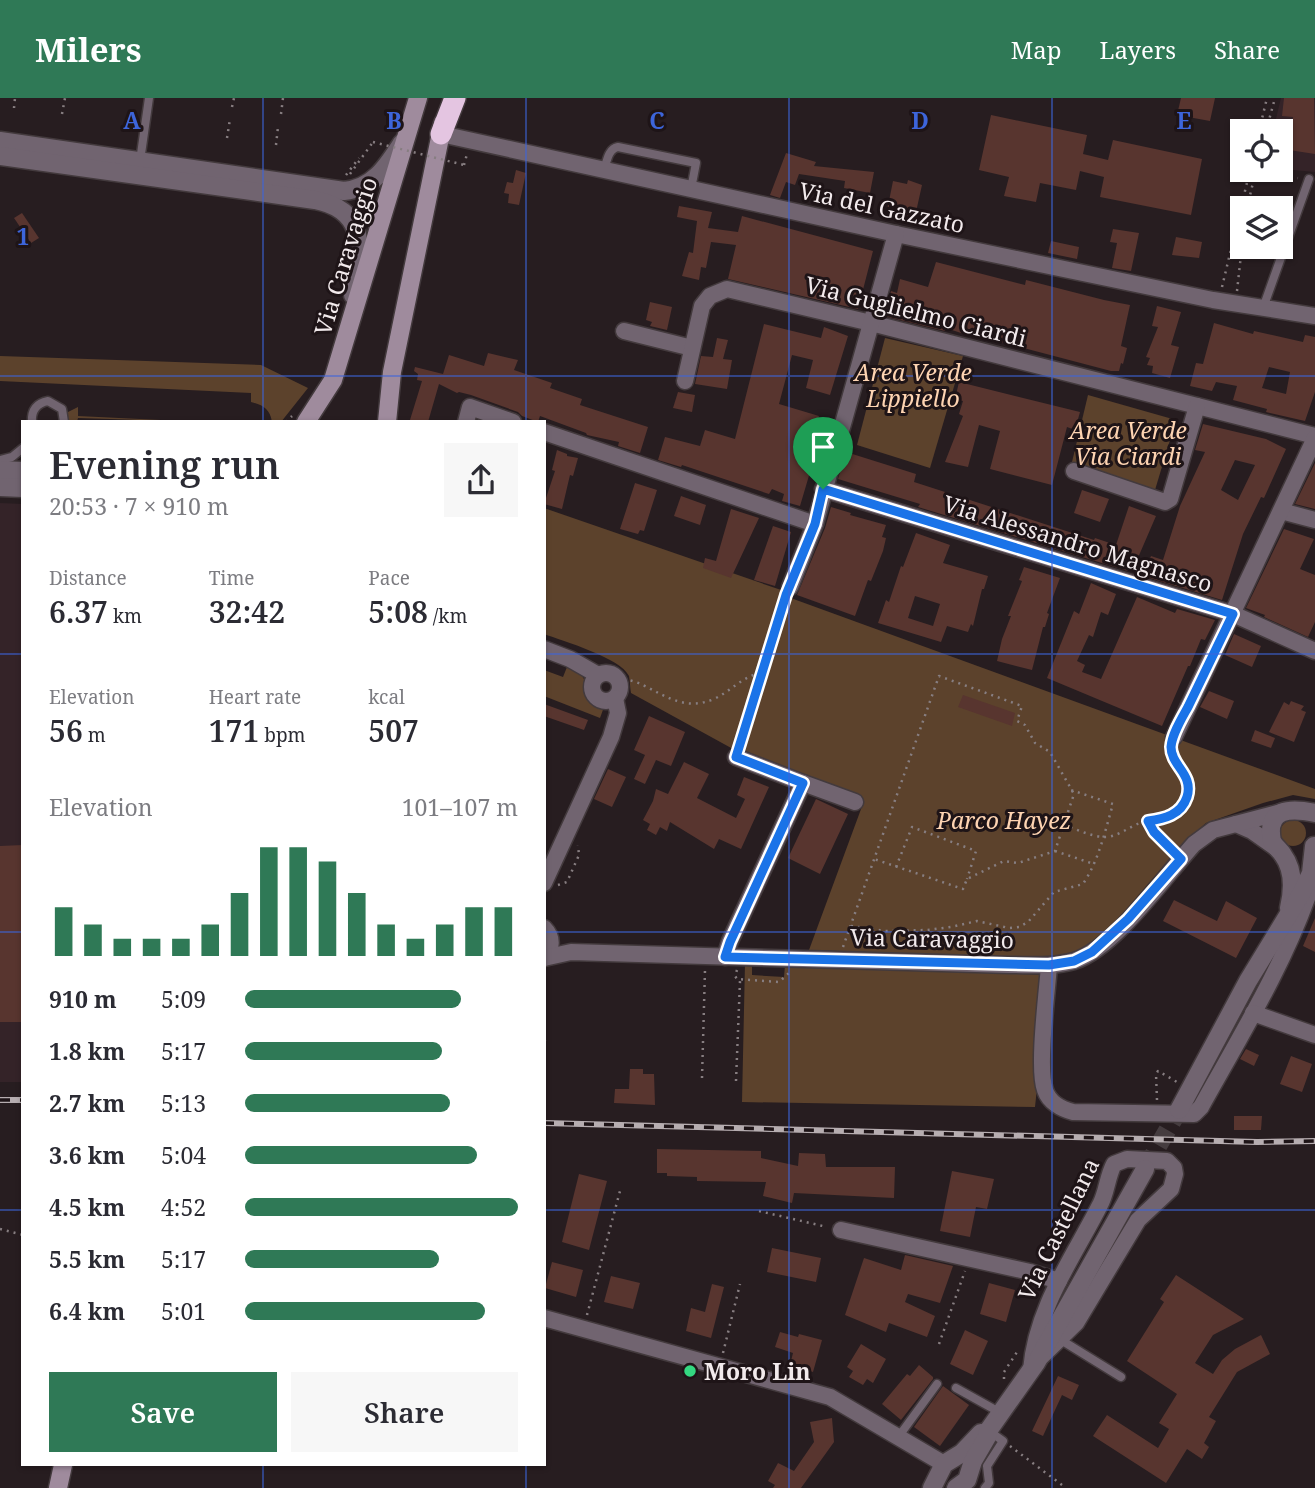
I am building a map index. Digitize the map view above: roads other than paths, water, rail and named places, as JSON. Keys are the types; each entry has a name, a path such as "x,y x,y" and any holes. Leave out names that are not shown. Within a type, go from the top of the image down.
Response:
{"highway":[{"path":"441,134 456,98"}],"main road":[{"name":"Via Caravaggio","path":"307,420 332,380 345,344 418,98"},
{"path":"387,420 392,372 446,98"},
{"path":"58,1488 63,1466"}],"street":[{"name":"Via del Gazzato","path":"441,134 896,234 1226,302 1315,316"},
{"path":"0,141 344,191 362,187 380,175 408,135"},
{"path":"0,156 315,200 334,206 351,220 358,236 360,250 345,344"},
{"path":"790,587 815,524 896,234"},
{"name":"Via Guglielmo Ciardi","path":"685,381 702,306 710,296 727,289 871,323 1315,437"},
{"path":"624,331 692,348"},
{"path":"1074,471 1165,502 1170,499 1197,406"},
{"path":"467,420 470,407 507,420"},
{"path":"546,433 815,524"},
{"path":"1174,737 1315,437"},
{"path":"0,470 21,471"},
{"path":"0,487 21,488"},
{"name":"Via Alessandro Magnasco","path":"823,489 1233,614 1315,651"},
{"path":"1281,511 1315,520"},
{"path":"546,650 598,674 610,673 617,677 620,686 615,698 618,713 611,737 546,879"},
{"path":"598,674 591,686 594,695 606,701 615,698"},
{"path":"736,757 855,802"},
{"path":"725,957 803,783"},
{"path":"1302,913 1288,864 1272,841 1271,829 1279,815 1305,814"},
{"name":"Via Caravaggio","path":"546,958 571,952 1049,965 1074,961 1092,952 1128,919 1206,833 1236,824 1305,814"},
{"path":"1236,824 1252,831 1279,850 1299,856 1315,846"},
{"path":"1049,965 1042,1072 1045,1091 1050,1099 1061,1108 1073,1112 1189,1115 1198,1111 1253,1013 1302,913 1301,894 1311,873 1315,846"},
{"path":"1179,1110 1248,981 1302,913"},
{"name":"Via Caravaggio","path":"548,934 571,952"},
{"name":"Via Caravaggio","path":"546,956 548,934"},
{"path":"1253,1013 1315,1035"},
{"name":"Via Castellana","path":"1134,1159 1163,1159 1171,1163 1175,1174 1171,1189 1133,1227 1076,1323 1033,1366 1035,1337 1047,1305 1100,1205 1114,1164 1134,1159"},
{"name":"Via Castellana","path":"961,1483 988,1431 1033,1366 1145,1169"},
{"path":"841,1230 970,1258 1059,1281"},
{"path":"546,1319 830,1397 899,1436 942,1471 947,1485 961,1483 964,1462 942,1471"},
{"name":"Via Castellana","path":"942,1471 981,1433 988,1431"}],"lane":[{"path":"140,161 149,98"},
{"path":"604,170 609,153 618,147 696,163 691,189"},
{"path":"1263,308 1309,179"},
{"path":"32,420 34,409 48,401 62,409 64,420"},
{"path":"0,460 12,457 21,450"},
{"path":"1061,1340 1121,1377"},
{"path":"899,1436 937,1384"},
{"path":"956,1388 1001,1413"},
{"path":"985,1488 989,1483 987,1466 1003,1441 988,1431"}],"tunnel":[{"path":"1145,1169 1179,1110"}],"railway":[{"path":"0,1100 21,1100"},
{"path":"546,1123 1257,1142 1315,1141"}],"place":[{"name":"Moro Lin","path":"690,1371"}],"park label":[{"name":"Area Verde Lippiello","path":"913,385"},
{"name":"Area Verde Via Ciardi","path":"1128,443"},
{"name":"Parco Hayez","path":"1004,820"}]}
